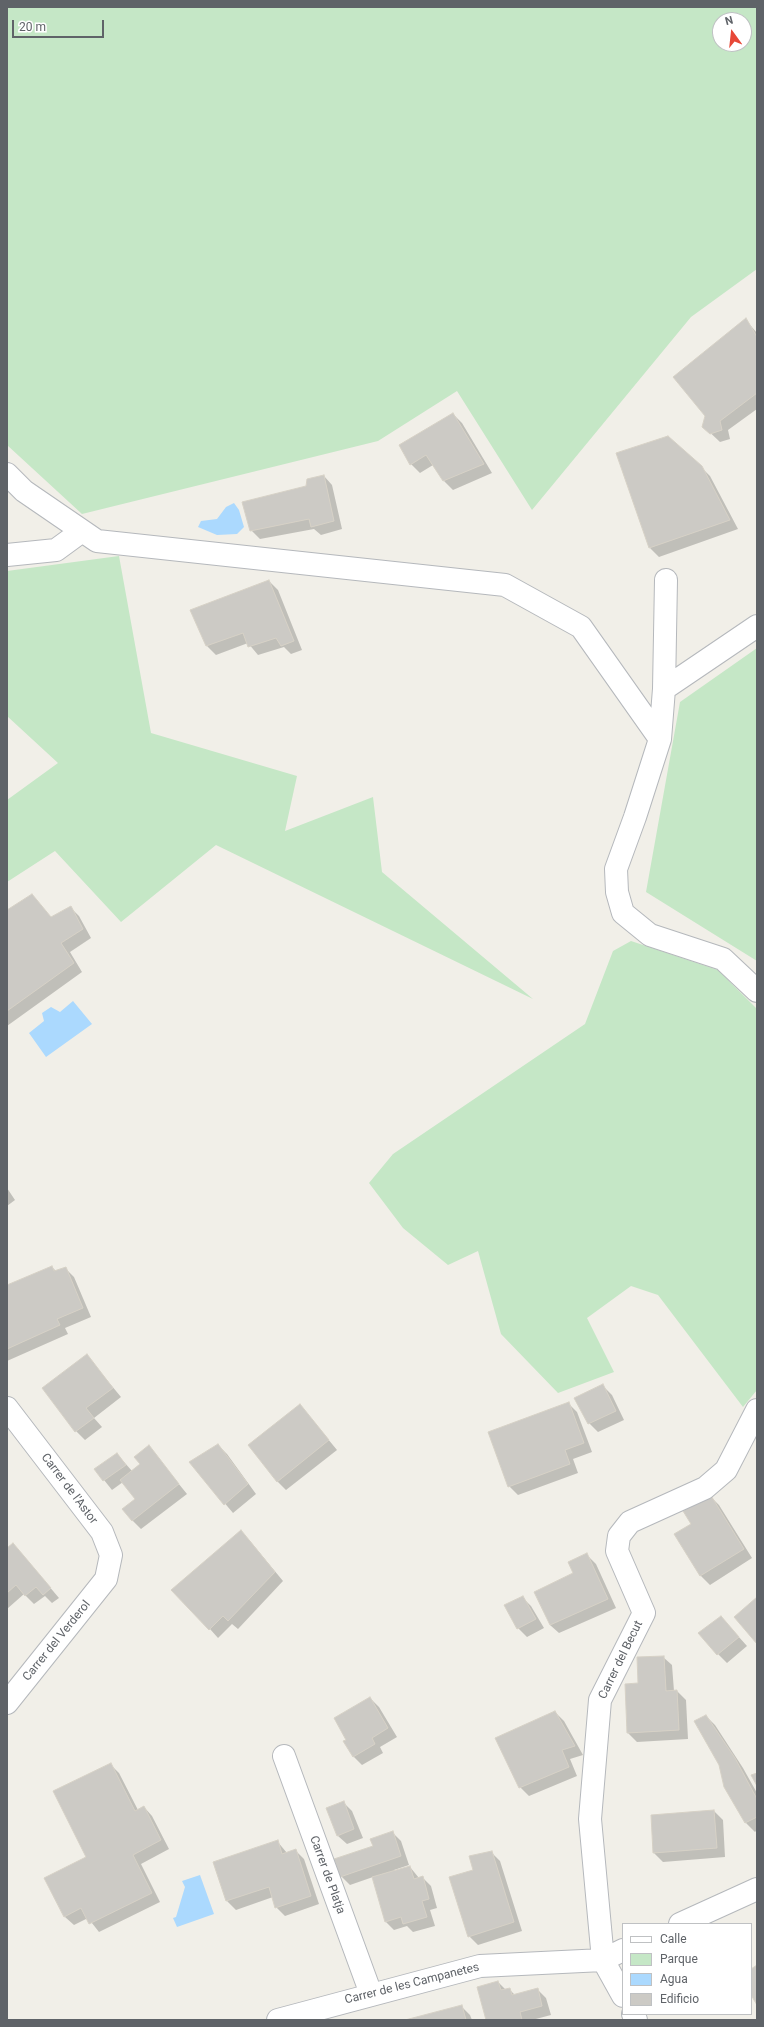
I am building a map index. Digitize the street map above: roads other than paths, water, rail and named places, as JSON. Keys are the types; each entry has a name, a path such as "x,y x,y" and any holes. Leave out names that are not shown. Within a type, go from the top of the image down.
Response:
{"street":[{"path":"7,474 24,491 97,541 505,585 581,627 660,739"},
{"path":"7,555 56,550 82,531"},
{"path":"666,580 664,689 660,739 635,817 616,869 617,892 624,913 650,935 723,959 757,991"},
{"path":"664,689 757,626"},
{"name":"Carrer de l'Astor","path":"7,1408 102,1532 110,1555 106,1579"},
{"name":"Carrer del Becut","path":"603,1960 590,1819 600,1700 644,1613 618,1551 619,1536 630,1522 705,1488 726,1470 757,1410"},
{"name":"Carrer del Verderol","path":"7,1703 106,1579"},
{"name":"Carrer de Platja","path":"284,1756 371,1994"},
{"path":"682,1923 757,1889"},
{"path":"622,1950 603,1960 622,1994"},
{"name":"Carrer de les Campanetes","path":"278,2020 480,1966 603,1960"}],"water":[{"path":"234,503 239,510 244,527 237,534 217,535 198,527 201,521 217,519 226,507"},
{"path":"73,1001 92,1024 46,1057 29,1033 44,1021 42,1013 51,1007 60,1012"},
{"path":"200,1875 214,1914 177,1927 173,1918 176,1917 185,1887 182,1881"}]}
